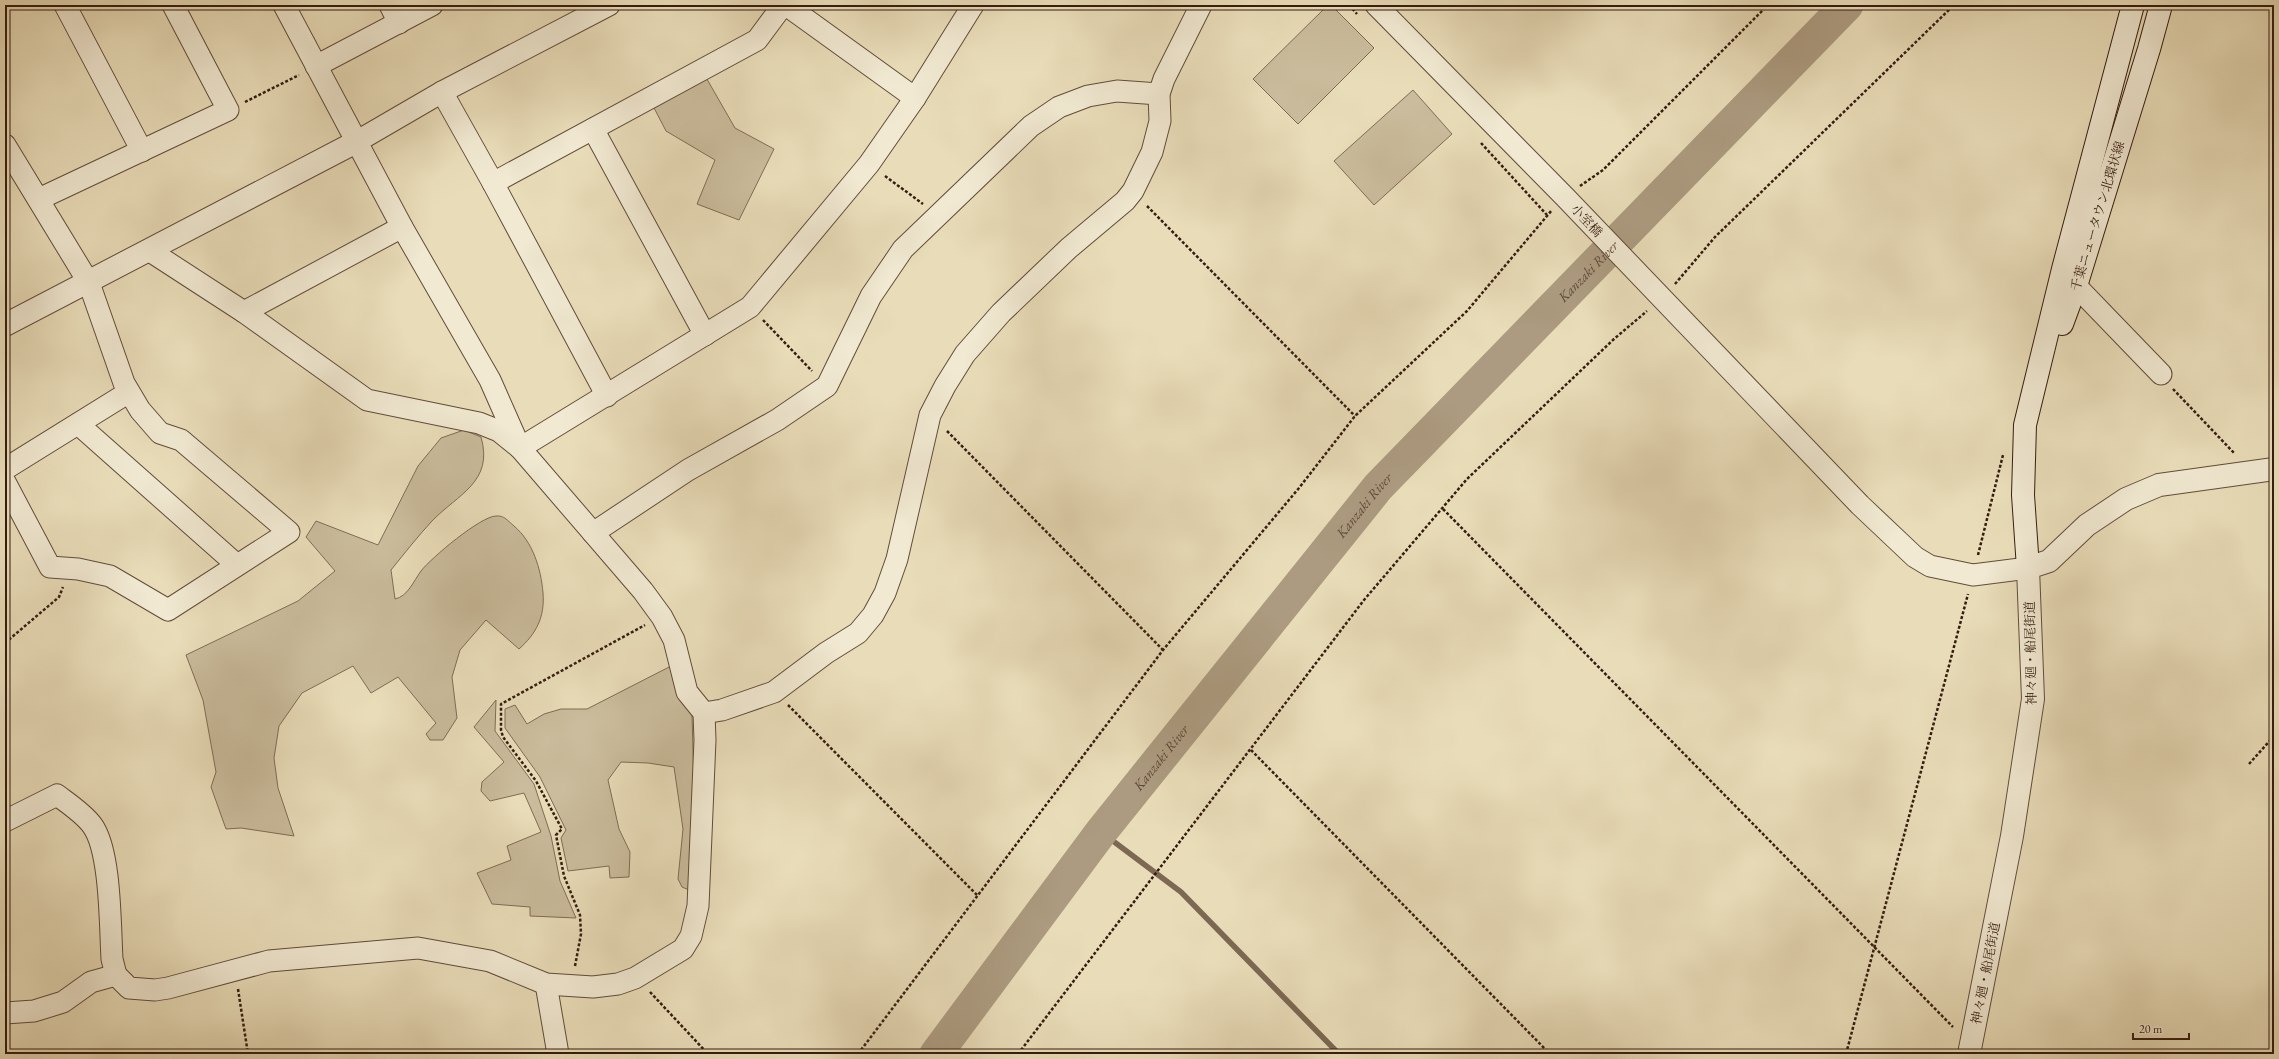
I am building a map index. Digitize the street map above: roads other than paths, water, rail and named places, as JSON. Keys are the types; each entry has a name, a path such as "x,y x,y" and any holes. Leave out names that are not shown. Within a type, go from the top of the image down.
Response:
{"street":[{"path":"65,5 142,151"},
{"path":"39,200 228,110 173,5"},
{"path":"284,5 402,227 490,380 520,448"},
{"path":"316,66 395,14 432,5"},
{"path":"5,325 89,283 356,142 442,92 609,5"},
{"path":"493,183 757,40 783,5"},
{"path":"786,5 915,98"},
{"path":"520,448 750,307 869,164 915,98 973,5"},
{"path":"704,713 722,710 774,692 826,653 858,632 873,615 885,593 897,558 930,415 945,386 965,354 1001,313 1069,248 1125,201 1132,191 1152,152 1160,121 1159,94 1164,79 1201,5"},
{"name":"小室橋","path":"1376,5 1565,197 1659,297 1860,505 1915,557 1930,566 1973,575 2028,568"},
{"name":"千葉ニュータウン北環状線","path":"2028,568 2023,495 2025,425 2063,269 2133,5"},
{"name":"千葉ニュータウン北環状線","path":"2025,425 2076,286 2149,49 2161,5"},
{"path":"593,533 688,470 777,420 827,386 871,296 903,249 937,214 1031,126 1059,107 1088,96 1117,91 1159,94"},
{"path":"442,92 493,183 606,396"},
{"path":"593,129 706,335"},
{"path":"5,145 89,283 124,383 140,410 160,433 181,440 289,532 168,610 110,576 70,568 50,567 5,482"},
{"path":"244,312 402,227"},
{"path":"5,821 57,795 75,808 92,825 104,853 112,959 116,975 129,988 155,990 269,961 418,948 490,961 546,984 572,987 593,987 618,984 635,978 683,949 691,936 698,906 705,740 704,713 686,692 674,640 662,616 643,591 520,448 499,430 479,423 367,400 244,312 150,251"},
{"path":"2076,286 2161,374"},
{"path":"5,470 129,392"},
{"path":"78,424 237,566"},
{"path":"2028,568 2048,561 2087,525 2126,498 2159,485 2274,469"},
{"name":"神々廻・船尾街道","path":"1971,1044 2012,836 2033,699 2028,568"},
{"path":"5,1013 34,1012 63,1002 91,982 116,975"},
{"path":"546,984 558,1054"}],"waterway":[{"name":"Kanzaki River","path":"936,1054 1101,832 1378,487 1847,5"},
{"path":"1101,832 1181,892 1339,1054"}]}
